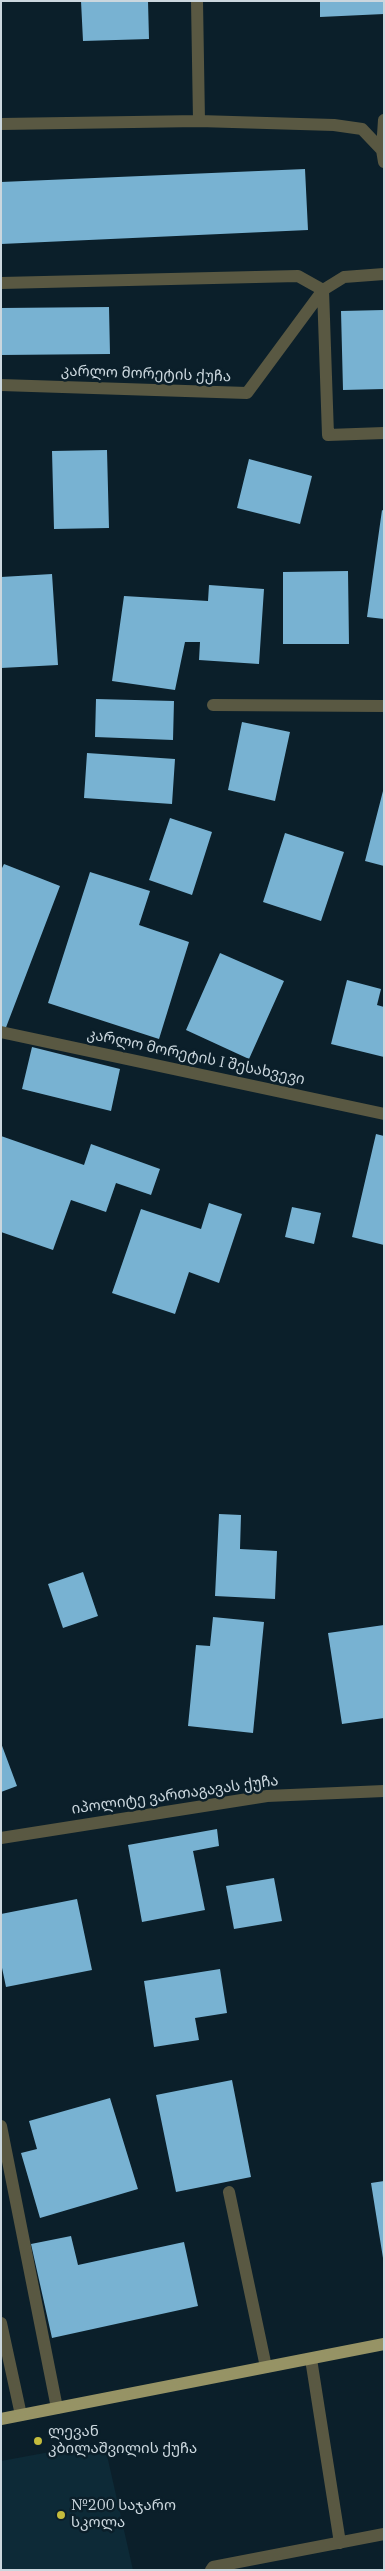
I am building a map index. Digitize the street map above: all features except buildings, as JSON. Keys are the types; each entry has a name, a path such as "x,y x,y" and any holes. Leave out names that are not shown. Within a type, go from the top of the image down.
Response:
{"main road":[{"path":"1,2419 384,2344"}],"street":[{"path":"197,1 199,121"},
{"path":"383,156 384,120"},
{"path":"1,124 199,121 334,125 362,129 383,156"},
{"name":"კარლო მორეტის ქუჩა","path":"1,385 246,394 323,290 344,277 384,274"},
{"path":"1,284 298,276 323,290 328,435 384,433"},
{"path":"213,705 384,706"},
{"name":"კარლო მორეტის I შესახვევი","path":"1,1032 384,1114"},
{"name":"იპოლიტე ვართაგავას ქუჩა","path":"1,1838 267,1796 384,1791"},
{"path":"1,2126 57,2408"},
{"path":"229,2192 266,2367"},
{"path":"1,2323 22,2415"},
{"path":"310,2359 340,2543"},
{"path":"211,2570 213,2567 384,2534"}],"shaded area":[{"name":"№200 საჯარო სკოლა","path":"104,2442 133,2570 1,2570 1,2461"}],"place":[{"name":"ლევან კბილაშვილის ქუჩა","path":"38,2441"},
{"name":"№200 საჯარო სკოლა","path":"61,2515"}]}
